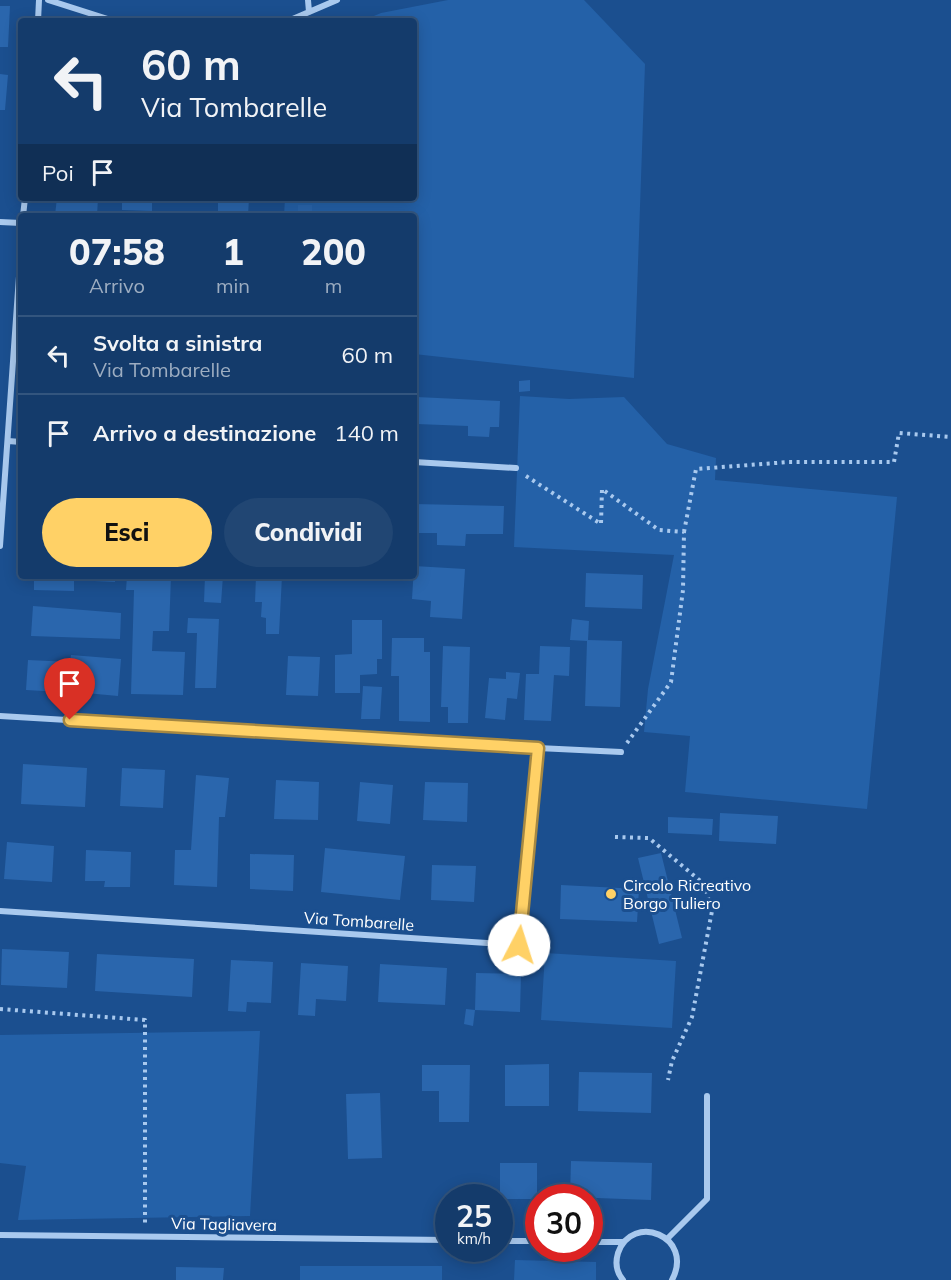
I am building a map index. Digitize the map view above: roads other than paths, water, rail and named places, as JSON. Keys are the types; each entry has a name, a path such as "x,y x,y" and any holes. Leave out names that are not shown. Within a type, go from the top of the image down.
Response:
{"street":[{"path":"38,18 39,0"},
{"path":"48,0 105,18"},
{"path":"308,0 309,12"},
{"path":"295,18 337,0"},
{"path":"0,222 18,223"},
{"path":"0,546 3,467 8,441 18,293"},
{"path":"8,441 18,442"},
{"path":"417,462 516,468"},
{"path":"0,716 621,752"},
{"name":"Via Tombarelle","path":"0,911 519,945 538,748"},
{"path":"667,1239 707,1199 706,1096"},
{"path":"623,1280 618,1270 617,1260 624,1242 632,1235 647,1232 658,1233 672,1245 677,1262 672,1280"},
{"name":"Via Tagliavera","path":"0,1235 435,1240"},
{"path":"603,1242 624,1242"}],"place":[{"name":"Circolo Ricreativo Borgo Tuliero","path":"611,894"}]}
